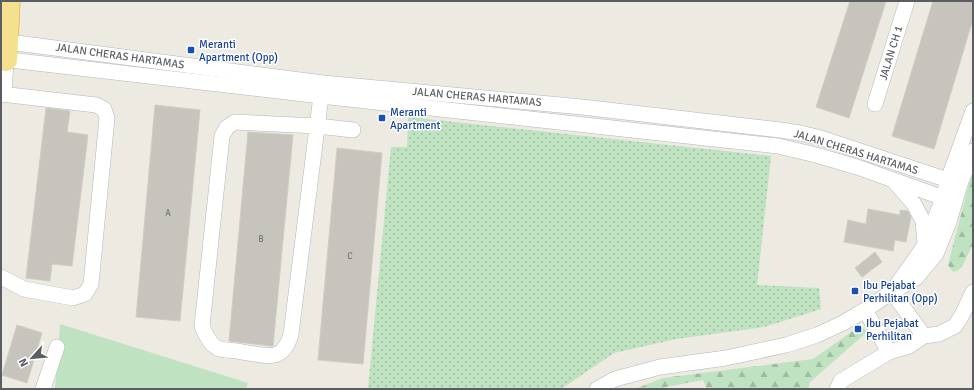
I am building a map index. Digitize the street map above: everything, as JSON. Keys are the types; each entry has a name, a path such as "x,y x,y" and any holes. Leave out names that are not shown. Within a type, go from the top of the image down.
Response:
{"highway":[{"path":"4,50 9,1"}],"street":[{"name":"JALAN CH 1","path":"875,104 907,1"},
{"name":"JALAN CHERAS HARTAMAS","path":"4,50 322,90 580,125 778,146 857,167 949,200"},
{"path":"1,277 24,289 74,298 85,294 91,284 107,118 104,109 96,105 2,94 4,50"},
{"name":"JALAN CHERAS HARTAMAS","path":"322,90 582,107 793,132 821,138 954,182"},
{"path":"322,90 317,126 291,334 288,344 281,352 273,356 218,348 207,338 202,326 222,136 227,127 235,122 317,126 353,130"},
{"path":"580,125 582,107"},
{"path":"892,292 925,245 949,200 973,111"},
{"path":"954,182 973,151"},
{"path":"857,167 861,152"},
{"path":"893,180 914,204 922,221 925,245"},
{"path":"597,389 615,379 660,367 726,358 786,344 817,335 843,323 916,278 936,254 949,222 949,200"},
{"path":"892,292 924,336"},
{"path":"838,389 841,381 890,352 909,346 924,336 939,334 955,326 973,292"},
{"path":"865,310 890,352"},
{"path":"43,389 57,347"}],"green space":[{"path":"408,117 771,156 757,285 819,288 821,309 764,327 676,339 614,353 561,389 368,389 391,147 407,147"},
{"path":"973,168 973,244 962,267 953,272 948,265"},
{"path":"60,324 248,383 246,389 55,389"},
{"path":"861,325 867,332 810,382 808,389 707,389 703,380 666,387 663,389 635,389 663,378 813,359"}],"building":[{"path":"850,1 886,1 849,118 816,107"},
{"path":"933,1 973,1 973,19 934,149 892,136"},
{"path":"155,105 200,110 180,321 136,317"},
{"path":"46,108 70,111 67,132 88,135 72,266 52,264 50,281 26,278"},
{"path":"248,132 293,135 273,346 229,341"},
{"path":"337,148 382,153 363,364 318,360"},
{"path":"868,209 900,215 900,210 908,211 911,217 906,242 895,240 893,251 844,242 848,220 866,224"},
{"path":"875,252 882,262 862,277 855,268"},
{"path":"17,325 42,333 27,383 2,375"}],"place":[{"name":"Meranti Apartment (Opp)","path":"191,50"},
{"name":"Meranti Apartment","path":"382,118"},
{"name":"Ibu Pejabat Perhilitan (Opp)","path":"855,291"},
{"name":"Ibu Pejabat Perhilitan","path":"858,329"}]}
